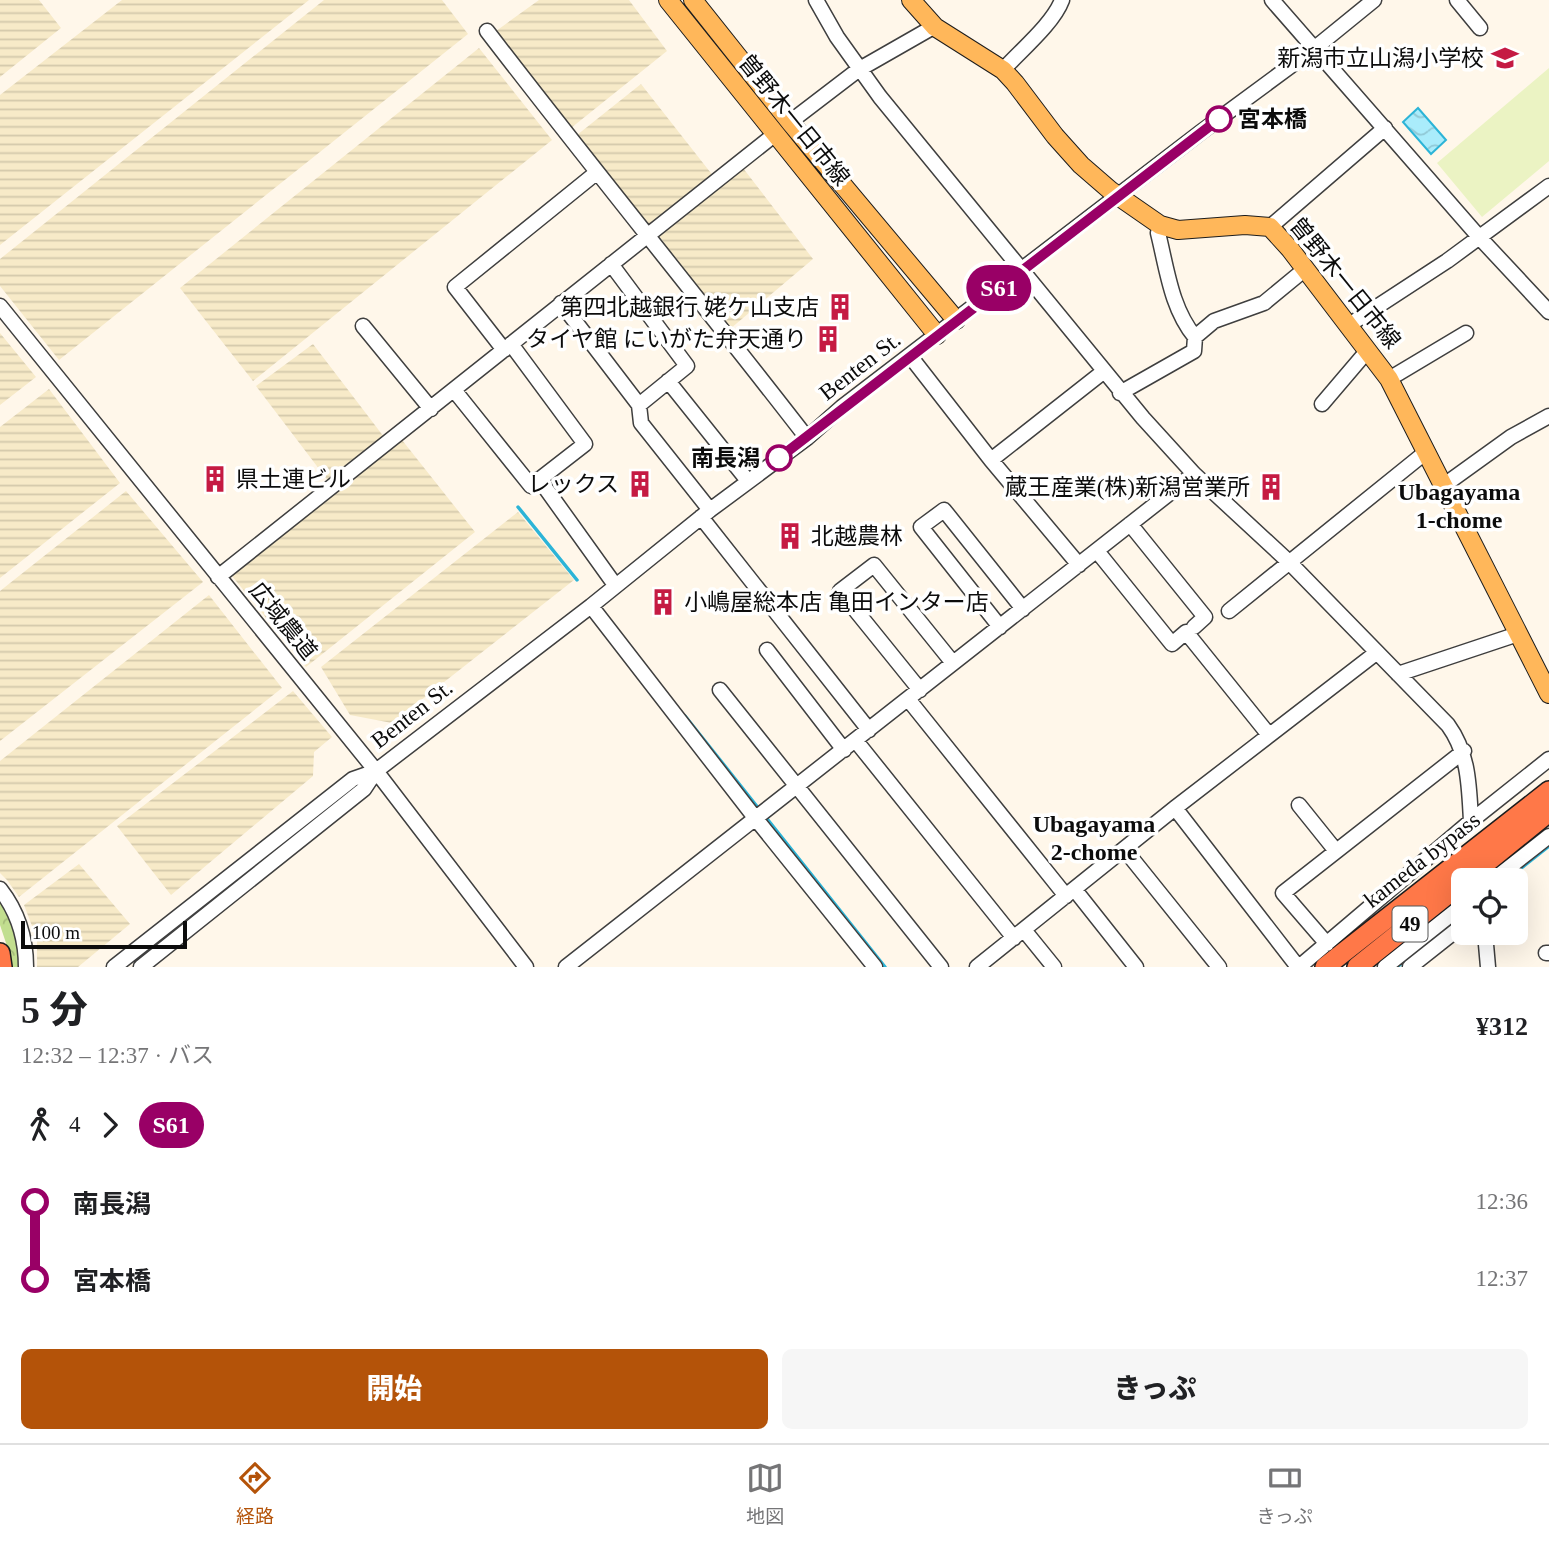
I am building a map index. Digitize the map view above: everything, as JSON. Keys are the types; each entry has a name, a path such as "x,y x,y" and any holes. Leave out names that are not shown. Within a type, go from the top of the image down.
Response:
{"highway":[{"name":"kameda bypass","path":"1325,967 1549,792"},
{"name":"kameda bypass","path":"1480,868 1549,812"},
{"name":"kameda bypass","path":"1357,967 1451,891"},
{"path":"0,953 2,967"}],"main road":[{"name":"曽野木一日市線","path":"668,0 937,335"},
{"name":"曽野木一日市線","path":"693,0 790,122 956,320"},
{"name":"曽野木一日市線","path":"911,0 935,26 1003,70 1081,165 1160,225 1178,230 1245,225 1270,228 1290,248 1389,379 1549,694"}],"street":[{"path":"816,0 858,70 1121,393 1194,474 1289,562 1448,725 1464,751 1471,821"},
{"path":"1003,70 1062,0"},
{"path":"1272,0 1480,238 1549,312"},
{"name":"Benten St.","path":"114,967 353,779 376,771 591,606 706,513 807,438 842,407 1315,48 1374,0"},
{"path":"1457,0 1480,28"},
{"path":"790,122 858,70 935,26"},
{"path":"487,31 807,438"},
{"path":"1270,228 1385,128"},
{"path":"218,577 774,135"},
{"path":"454,390 530,486 585,444 455,287 596,173"},
{"path":"1349,325 1480,238 1549,186"},
{"path":"1121,393 1194,351 1195,337 1185,325 1174,302 1158,233 1160,225"},
{"path":"611,264 687,366 639,405"},
{"path":"1195,337 1214,321 1264,303 1304,270"},
{"path":"561,303 639,405 640,423 869,730"},
{"name":"広域農道","path":"0,306 376,771 526,967"},
{"path":"363,326 431,409"},
{"path":"1389,379 1466,333"},
{"path":"1322,404 1368,350"},
{"path":"910,356 991,460 1079,565"},
{"path":"991,460 1103,372"},
{"path":"668,381 748,481"},
{"path":"1443,486 1511,437 1549,416"},
{"path":"1229,611 1426,452"},
{"path":"566,967 1194,474"},
{"path":"539,479 615,585"},
{"path":"1000,627 920,527 944,510 1023,609"},
{"path":"1130,524 1205,617 1194,627"},
{"path":"1097,551 1172,644 1186,632 1269,735"},
{"path":"953,663 874,565 840,591 914,694 1070,893 1136,967"},
{"path":"591,606 761,816 875,967"},
{"path":"1398,674 1518,634"},
{"path":"766,650 1019,934 1054,967"},
{"path":"976,967 1175,808 1376,653"},
{"path":"720,690 941,967"},
{"path":"1327,944 1283,893 1464,751"},
{"path":"1175,808 1299,967 1471,821 1549,759"},
{"name":"Benten St.","path":"141,967 364,789 376,771"},
{"path":"1299,805 1336,851"},
{"path":"1508,868 1549,836"},
{"path":"1125,850 1219,967"},
{"path":"0,889 20,924 26,967"},
{"path":"1385,967 1451,915"},
{"path":"1410,967 1451,935"},
{"path":"1486,945 1488,967"}],"shaded area":[{"path":"0,0 39,0 61,28 0,77"},
{"path":"122,0 309,0 0,245 0,95"},
{"path":"324,0 442,0 468,34 59,360 0,286 0,259"},
{"path":"539,0 629,0 667,51 571,128 496,31"},
{"path":"479,48 552,140 253,381 180,288"},
{"path":"641,84 714,177 650,228 577,135"},
{"path":"743,168 813,259 730,329 659,236"},
{"path":"0,333 36,377 0,405"},
{"path":"313,344 384,437 329,482 256,386"},
{"path":"49,389 120,483 0,578 0,427"},
{"path":"402,440 475,532 306,667 232,576"},
{"path":"126,491 203,582 0,741 0,591"},
{"path":"518,512 574,580 392,723 350,715 321,667"},
{"path":"209,595 282,688 19,897 0,873 0,761"},
{"path":"293,691 332,737 314,752 313,776 171,895 117,826"},
{"path":"79,864 130,924 78,967 37,967 37,939 24,905"}],"green space":[{"path":"1549,68 1549,161 1482,217 1437,163"},
{"path":"0,892 16,910 22,967 11,967 0,925"}],"water":[{"path":"1418,108 1446,140 1431,154 1403,122"}],"waterway":[{"path":"518,507 577,580"},
{"path":"685,716 759,809"},
{"path":"764,815 885,967"},
{"path":"1521,868 1549,846"},
{"path":"1397,967 1451,924"}],"bus line":[{"name":"S61","path":"779,458 1219,119"}],"place":[{"name":"新潟市立山潟小学校","path":"1505,58"},
{"name":"宮本橋","path":"1219,119"},
{"name":"第四北越銀行 姥ケ山支店","path":"840,307"},
{"name":"タイヤ館 にいがた弁天通り","path":"828,339"},
{"name":"南長潟","path":"779,458"},
{"name":"県土連ビル","path":"215,479"},
{"name":"レックス","path":"640,484"},
{"name":"蔵王産業(株)新潟営業所","path":"1271,487"},
{"name":"北越農林","path":"790,536"},
{"name":"小嶋屋総本店 亀田インター店","path":"663,602"}],"district":[{"name":"Ubagayama 1-chome","path":"1459,506"},
{"name":"Ubagayama 2-chome","path":"1094,838"}]}
